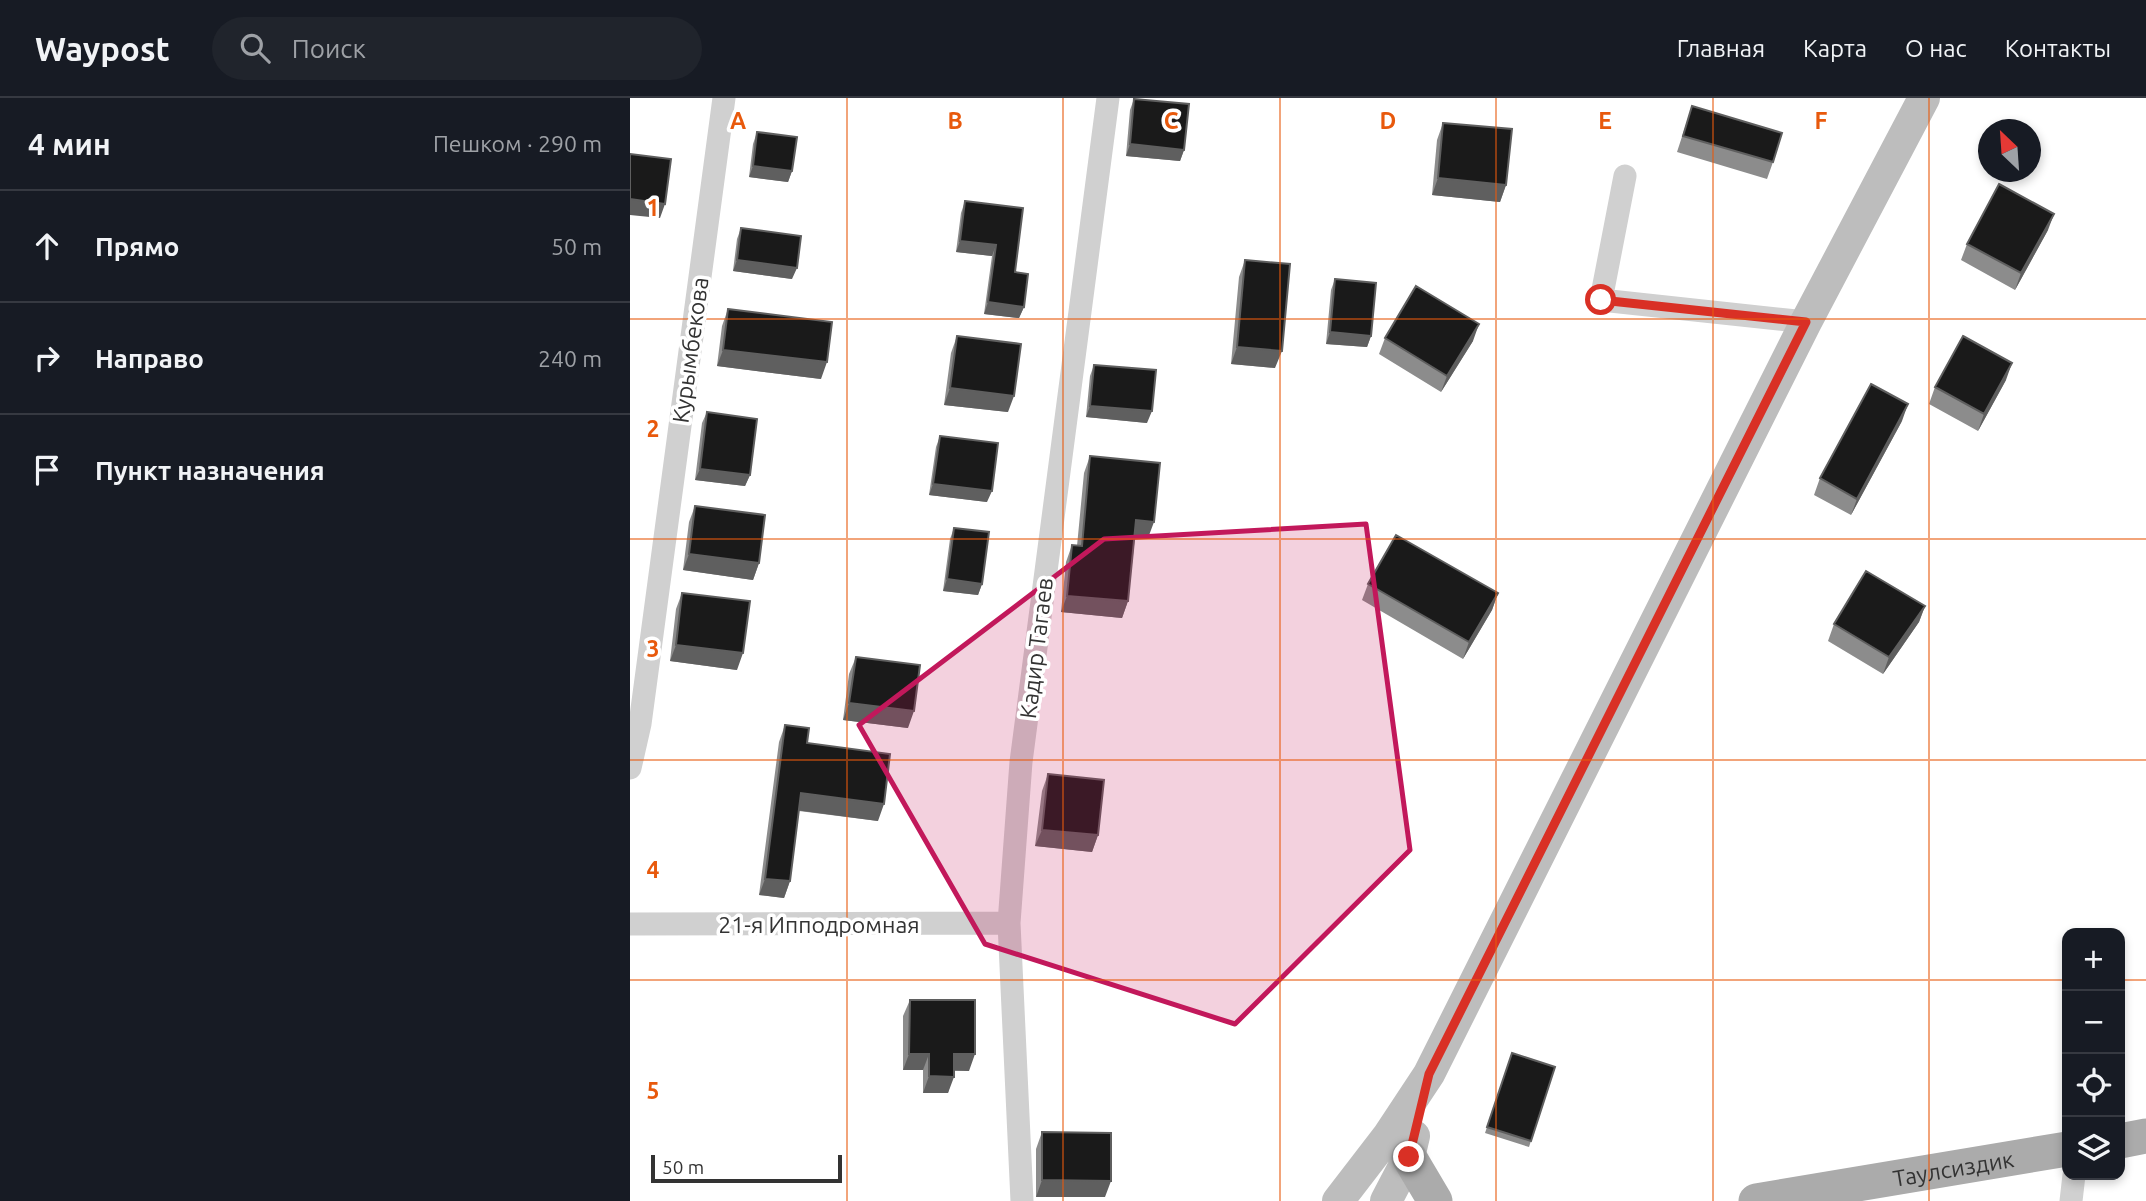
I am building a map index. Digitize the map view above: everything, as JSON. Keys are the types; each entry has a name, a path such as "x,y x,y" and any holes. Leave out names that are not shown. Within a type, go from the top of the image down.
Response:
{"main road":[{"path":"1338,1201 1388,1136 1429,1074 1806,322 1924,98"},
{"path":"1386,1201 1409,1157 1429,1074"},
{"path":"2125,1140 2146,1136"},
{"name":"Таулсиздик","path":"1756,1201 2062,1150"},
{"path":"1409,1157 1435,1201"}],"street":[{"name":"Курымбекова","path":"630,768 642,710 724,98"},
{"name":"Кадир Тагаев","path":"1022,1201 1009,923 1021,762 1108,98"},
{"path":"1625,176 1601,300 1806,322"},
{"name":"21-я Ипподромная","path":"630,924 1009,923"},
{"path":"2071,1201 2073,1180"}],"highlighted area":[{"path":"1366,524 1410,850 1235,1024 985,944 859,725 1104,539"}],"building":[{"path":"1134,99 1189,104 1184,150 1130,144"},
{"path":"1692,106 1782,133 1773,162 1683,136"},
{"path":"1443,123 1512,129 1506,185 1438,178"},
{"path":"757,132 797,137 792,171 753,166"},
{"path":"630,154 671,159 665,204 630,199"},
{"path":"1999,184 2054,214 2021,273 1967,244"},
{"path":"965,201 1023,208 1015,272 1028,274 1024,307 988,302 996,245 960,241"},
{"path":"741,228 801,236 797,268 737,260"},
{"path":"1245,260 1290,264 1282,351 1237,347"},
{"path":"1335,279 1376,283 1371,336 1330,332"},
{"path":"1416,286 1479,324 1447,376 1385,338"},
{"path":"728,309 832,322 827,362 723,350"},
{"path":"957,336 1021,344 1014,396 950,388"},
{"path":"1963,336 2012,363 1984,414 1935,387"},
{"path":"1094,365 1156,370 1152,411 1090,406"},
{"path":"1871,384 1908,404 1857,499 1820,478"},
{"path":"707,412 757,419 750,475 700,469"},
{"path":"940,436 998,443 992,491 933,484"},
{"path":"1090,456 1160,463 1154,522 1136,520 1128,601 1067,596 1072,545 1082,546"},
{"path":"695,506 765,515 759,563 689,554"},
{"path":"954,528 989,532 982,584 947,579"},
{"path":"1396,535 1498,593 1469,642 1368,584"},
{"path":"1866,571 1925,606 1889,657 1834,624"},
{"path":"682,593 750,601 743,653 676,645"},
{"path":"856,657 920,665 914,711 849,703"},
{"path":"785,725 809,728 807,743 890,754 884,804 801,793 790,881 765,879"},
{"path":"1048,774 1104,780 1098,835 1042,830"},
{"path":"910,1000 975,1000 975,1054 954,1054 954,1077 929,1076 929,1054 909,1054"},
{"path":"1512,1053 1555,1067 1531,1141 1487,1127"},
{"path":"1042,1132 1111,1133 1111,1181 1042,1180"}],"route":[{"path":"1409,1157 1429,1074 1806,322 1601,300"}]}
